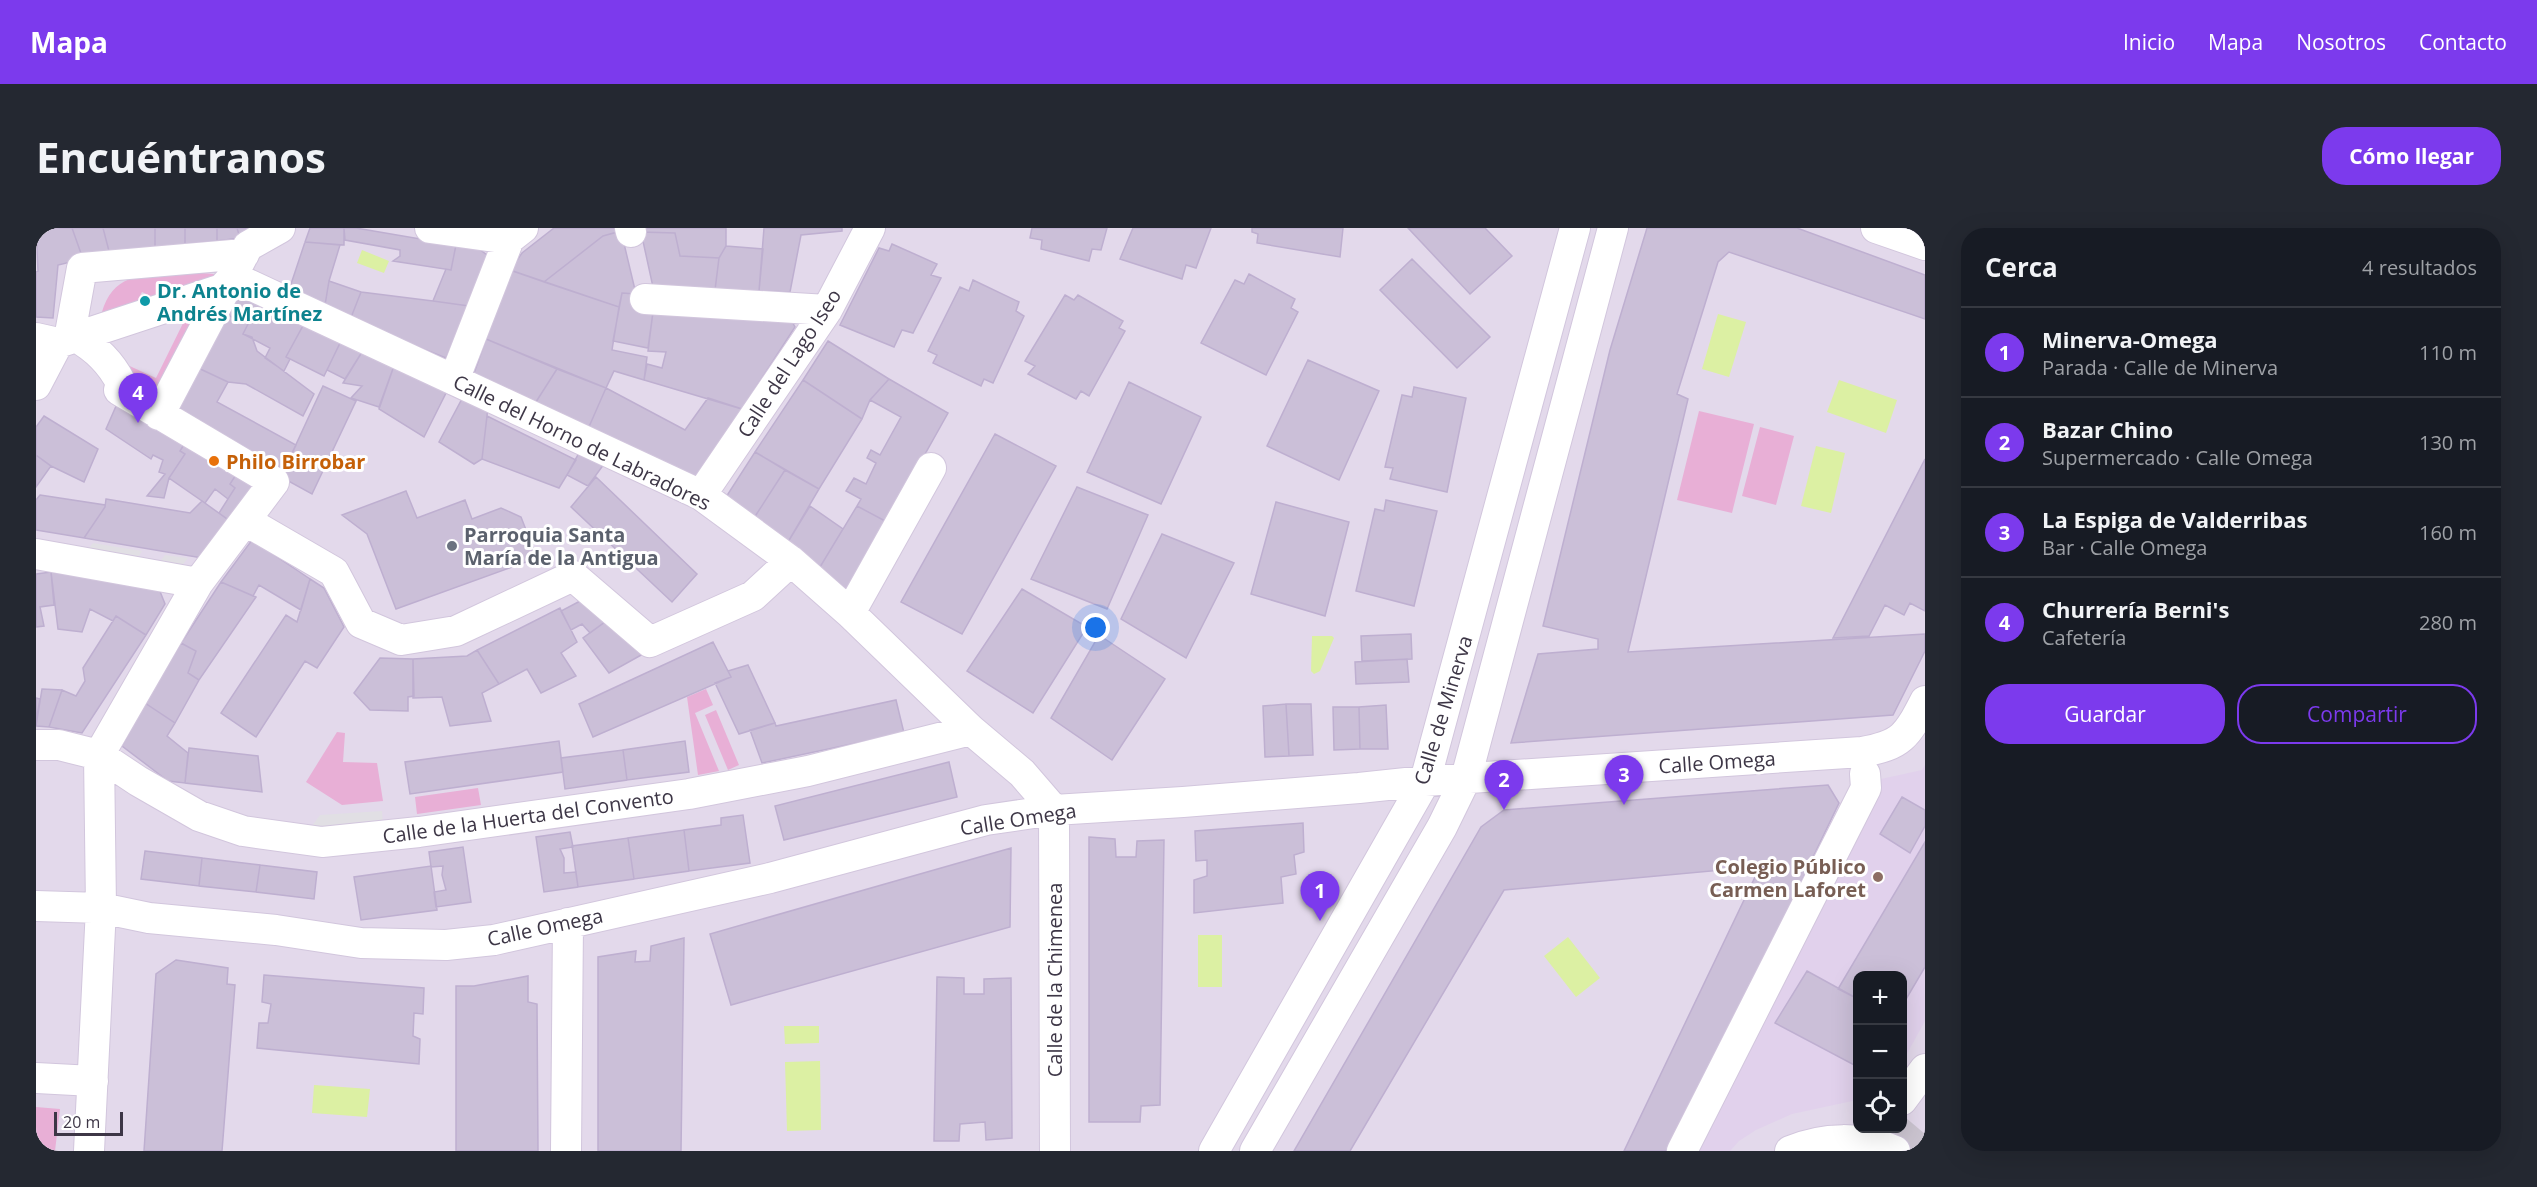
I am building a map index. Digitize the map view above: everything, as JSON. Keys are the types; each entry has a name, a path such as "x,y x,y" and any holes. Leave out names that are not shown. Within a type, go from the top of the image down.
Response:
{"street":[{"path":"159,415 248,246 280,228"},
{"path":"430,228 516,233 454,380"},
{"name":"Calle del Lago Iseo","path":"701,495 827,310 870,228"},
{"name":"Calle de Minerva","path":"1214,1151 1425,781 1575,228"},
{"name":"Calle de Minerva","path":"1255,1151 1437,834 1466,778 1613,228"},
{"path":"1876,228 1925,245"},
{"path":"60,339 222,288 239,265"},
{"path":"36,385 60,339 82,268 239,265"},
{"name":"Calle del Horno de Labradores","path":"239,265 454,380 701,495 791,561 850,613 971,730 1022,773 1054,810"},
{"path":"645,299 827,310"},
{"path":"60,339 96,350 115,369 122,383 118,390 274,482 198,583 99,755 101,908 89,1151"},
{"path":"850,613 931,468"},
{"path":"246,521 334,572 361,623 401,640 456,631 573,576 650,642 753,596 791,561"},
{"path":"36,554 198,583"},
{"name":"Calle Omega","path":"36,906 101,908 149,918 276,930 361,943 446,945 494,940 770,878 986,820 1054,810 1195,801 1466,778 1862,752 1884,748 1902,739 1925,702"},
{"name":"Calle de la Huerta del Convento","path":"36,745 59,745 99,755 151,789 199,816 243,831 322,842 419,832 689,794 808,771 971,730"},
{"path":"1682,1151 1866,788 1865,774"},
{"path":"100,835 120,799 151,789"},
{"name":"Calle de la Chimenea","path":"1054,810 1055,1151"},
{"path":"566,1151 568,923"},
{"path":"1907,1093 1925,1070"},
{"path":"36,1078 93,1081"},
{"path":"1790,1151 1859,1134 1895,1151"}],"shaded area":[{"path":"36,228 1925,228 1925,1151 36,1151"},
{"path":"362,250 389,261 384,273 357,263"},
{"path":"171,270 224,275 155,298 142,292 135,305 100,320 109,295 116,287 134,277"},
{"path":"219,297 161,407 119,379 123,363 156,378 191,307"},
{"path":"1718,314 1746,322 1729,377 1702,369"},
{"path":"1839,380 1897,400 1886,433 1827,412"},
{"path":"1699,411 1754,424 1732,513 1677,500"},
{"path":"1760,427 1794,436 1776,505 1742,496"},
{"path":"1816,446 1845,453 1831,513 1801,506"},
{"path":"93,543 142,551 133,566 80,558"},
{"path":"165,555 188,558 176,573 154,569"},
{"path":"1312,636 1332,636 1334,638 1320,671 1314,674 1311,671"},
{"path":"706,689 713,705 695,713 719,771 698,775 687,697"},
{"path":"716,710 739,765 728,770 705,715"},
{"path":"337,732 345,733 343,762 377,763 383,801 342,805 306,782"},
{"name":"Colegio Público Carmen Laforet","path":"1925,765 1925,1021 1907,1054 1907,971 1853,971 1853,1101 1792,1114 1756,1130 1739,1141 1730,1151 1693,1151 1881,779 1922,770"},
{"path":"478,788 481,805 417,814 415,797"},
{"path":"382,811 383,825 309,830 320,815"},
{"path":"1198,935 1222,935 1222,987 1198,987"},
{"path":"1568,937 1600,978 1576,997 1544,956"},
{"path":"784,1026 819,1026 819,1043 785,1044"},
{"path":"820,1061 821,1130 787,1131 785,1062"},
{"path":"314,1085 370,1089 367,1117 312,1113"},
{"path":"36,1107 60,1109 55,1151 36,1151"}],"building":[{"path":"36,228 72,228 83,259 58,265 53,318 36,317 36,272 38,271"},
{"path":"72,228 103,228 110,255 83,259"},
{"path":"103,228 155,228 155,248 110,255"},
{"path":"155,228 185,228 185,244 155,248"},
{"path":"185,228 217,228 217,241 185,244"},
{"path":"217,228 237,228 240,238 217,241"},
{"path":"237,228 259,228 240,238"},
{"path":"310,228 344,228 344,245 305,242"},
{"path":"344,228 356,228 456,245 451,270 393,261 400,256 400,250 345,240"},
{"path":"554,228 621,228 621,231 603,236 544,282 510,270 522,253"},
{"path":"641,228 726,228 726,246 719,258 680,256 675,233 641,232"},
{"path":"764,228 842,228 842,231 801,235 790,292 759,291"},
{"path":"1032,228 1107,228 1101,250 1092,249 1089,261 1041,249 1042,240 1030,238"},
{"path":"1133,228 1211,228 1196,268 1186,265 1182,279 1120,259"},
{"path":"1252,228 1343,228 1340,257 1257,243 1258,234 1252,232"},
{"path":"1408,228 1485,228 1512,256 1470,294"},
{"path":"1647,228 1797,228 1925,275 1925,319 1729,252 1718,262 1677,394 1688,399 1628,652 1925,634 1925,651 1893,715 1511,743 1538,654 1598,649 1598,639 1543,626 1610,350"},
{"path":"621,231 636,294 622,293 619,307 544,282 603,236"},
{"path":"641,232 675,233 680,256 719,258 715,290 653,287"},
{"path":"305,242 340,245 329,281 324,311 287,296"},
{"path":"892,244 937,264 931,275 941,278 913,333 902,330 894,347 840,325 879,248 889,251"},
{"path":"456,245 479,249 491,258 469,306 433,301 446,269 451,270"},
{"path":"726,246 763,249 759,291 715,290 719,258"},
{"path":"1412,259 1490,337 1457,368 1380,290"},
{"path":"510,270 619,307 612,350 647,357 644,380 614,371 606,388 486,339"},
{"path":"1249,274 1295,299 1291,308 1298,312 1266,375 1201,343 1235,280 1244,284"},
{"path":"973,280 1019,302 1016,311 1024,316 993,383 984,379 981,386 933,363 937,355 928,351 960,287 969,291"},
{"path":"329,281 361,292 350,320 324,311"},
{"path":"236,287 305,322 286,357 290,359 284,371 265,358 270,348 243,334 248,324 223,313"},
{"path":"361,292 469,306 446,358 350,320"},
{"path":"622,293 636,294 653,312 648,348 613,341"},
{"path":"1065,295 1074,300 1078,295 1123,321 1119,328 1125,331 1089,396 1081,391 1076,399 1028,374 1035,366 1025,361"},
{"path":"653,312 790,318 795,327 742,409 644,380 647,364 662,368 666,352 648,351"},
{"path":"223,313 248,324 243,334 252,337 257,351 314,394 303,416 246,384 228,382 196,367"},
{"path":"305,322 341,341 324,376 286,357"},
{"path":"486,339 557,369 534,405 472,379"},
{"path":"341,341 362,352 345,379 327,370"},
{"path":"828,341 889,379 870,400 862,419 803,380"},
{"path":"362,352 395,363 379,407 351,398 362,386 343,383"},
{"path":"1308,360 1379,391 1339,480 1267,446"},
{"path":"395,363 448,389 424,437 379,409"},
{"path":"196,367 228,382 217,402 296,445 281,477 170,418"},
{"path":"557,369 606,388 588,429 534,405"},
{"path":"889,379 948,413 887,522 857,506 861,499 846,491 854,478 866,484 876,463 867,458 871,450 880,455 901,417 870,400"},
{"path":"803,380 862,419 819,489 755,452"},
{"path":"1129,382 1201,417 1161,504 1087,472"},
{"path":"323,386 356,401 312,494 281,477"},
{"path":"1414,387 1466,398 1447,492 1390,479 1393,468 1385,467 1402,395 1412,397"},
{"path":"606,388 685,430 708,398 742,409 698,477 588,429"},
{"path":"120,397 188,438 180,451 185,454 169,478 164,498 147,496 165,474 159,472 163,460 153,455 151,459 106,429"},
{"path":"463,397 488,407 482,459 474,464 439,442"},
{"path":"44,416 98,449 84,482 51,466 36,455 36,427"},
{"path":"487,416 576,460 559,488 482,459"},
{"path":"995,434 1056,466 962,634 901,602"},
{"path":"188,438 239,470 230,484 235,488 228,499 215,489 205,503 169,478 185,454 180,451"},
{"path":"580,451 604,464 588,486 567,475"},
{"path":"755,452 785,470 754,518 726,497"},
{"path":"36,455 51,466 36,487"},
{"path":"1925,459 1925,611 1910,603 1904,615 1885,605 1869,636 1833,638"},
{"path":"239,470 260,484 234,524 219,513 235,488 230,484"},
{"path":"785,470 819,489 788,542 754,518"},
{"path":"596,477 697,574 672,602 571,507"},
{"path":"1077,487 1148,515 1107,609 1031,579"},
{"name":"Parroquia Santa María de la Antigua","path":"406,491 417,518 465,500 472,519 501,508 521,517 537,558 396,609 367,534 342,515"},
{"path":"40,495 105,505 105,507 84,538 36,530 36,500"},
{"path":"106,499 190,513 202,501 234,524 208,559 84,538 105,507"},
{"path":"1386,500 1437,511 1414,606 1356,591 1375,509 1384,511"},
{"path":"1276,502 1349,522 1325,616 1251,594"},
{"path":"810,506 843,529 820,567 788,542"},
{"path":"857,506 887,522 849,592 820,567"},
{"path":"1162,534 1234,563 1186,658 1121,619"},
{"path":"252,540 310,579 301,610 259,585 253,596 221,582"},
{"path":"51,572 159,589 165,604 146,635 116,616 113,621 90,609 82,632 58,629"},
{"path":"51,572 54,605 40,607 44,626 36,627 36,574"},
{"path":"310,579 324,588 344,627 317,668 305,661 256,737 221,713 286,615 297,622"},
{"path":"221,582 256,597 199,680 188,673 196,651 181,643"},
{"path":"1022,589 1087,627 1033,713 967,671"},
{"path":"584,599 609,619 590,633 582,624 571,630 561,611"},
{"path":"560,608 577,642 561,653 576,676 541,693 527,669 499,684 477,650"},
{"path":"116,616 146,635 82,733 49,727 62,690 76,696 85,681 83,668"},
{"path":"609,619 643,654 609,673 583,638"},
{"path":"1411,634 1412,659 1362,661 1361,636"},
{"path":"1099,635 1165,679 1112,760 1051,718"},
{"path":"713,642 731,677 593,737 579,704"},
{"path":"181,643 196,651 188,673 199,680 175,723 145,703"},
{"path":"477,650 499,684 482,693 491,721 450,726 442,697 413,698 413,659 467,656"},
{"path":"380,658 413,659 414,696 408,697 408,711 370,710 354,693"},
{"path":"1407,659 1409,682 1356,684 1355,662"},
{"path":"748,665 775,723 739,734 715,683 731,677 728,671"},
{"path":"42,689 62,690 49,727 36,726"},
{"path":"36,698 40,699 36,722"},
{"path":"896,700 904,733 762,763 750,730 775,723 776,726"},
{"path":"145,703 175,723 167,736 188,753 185,783 168,781 122,746"},
{"path":"1286,704 1289,756 1265,757 1263,706"},
{"path":"1286,704 1311,704 1313,755 1289,756"},
{"path":"1386,705 1388,749 1360,749 1359,707"},
{"path":"1333,707 1359,707 1360,749 1334,750"},
{"path":"559,741 563,772 410,794 405,762"},
{"path":"685,741 689,772 627,780 623,750"},
{"path":"189,748 258,756 262,792 185,783"},
{"path":"623,750 627,780 565,789 561,758"},
{"path":"949,762 957,797 784,840 775,806"},
{"path":"1828,785 1839,803 1672,1151 1624,1151 1755,877 1754,867 1504,890 1350,1151 1294,1151 1481,827 1504,810"},
{"path":"1902,797 1925,810 1925,826 1910,853 1880,834"},
{"path":"743,815 750,863 689,871 684,830 721,825 721,818"},
{"path":"1303,823 1304,852 1294,855 1296,874 1281,877 1283,903 1194,913 1194,880 1207,876 1207,860 1196,861 1195,831"},
{"path":"684,830 689,871 634,879 628,838"},
{"path":"570,832 573,847 560,849 564,858 564,873 576,872 578,887 544,892 536,837"},
{"path":"1089,837 1115,839 1116,857 1136,857 1137,841 1164,840 1160,1105 1141,1106 1140,1122 1089,1122"},
{"path":"628,838 634,879 578,887 572,846"},
{"path":"1925,842 1925,967 1907,998 1907,971 1853,971 1853,996 1838,989"},
{"path":"463,847 471,902 436,907 434,892 446,890 442,875 443,866 431,867 429,852"},
{"path":"1011,848 1010,927 731,1005 710,934"},
{"path":"145,851 202,858 199,886 141,879"},
{"path":"202,858 260,865 256,892 199,886"},
{"path":"260,865 317,872 314,899 256,892"},
{"path":"431,866 437,910 361,920 354,877"},
{"path":"684,938 681,1151 598,1151 598,957 636,951 635,962 650,961 651,946"},
{"path":"176,960 228,968 227,984 235,985 222,1151 144,1151 156,974"},
{"path":"1807,971 1853,996 1853,1064 1775,1023"},
{"path":"264,975 424,988 423,1014 414,1013 413,1036 420,1039 419,1064 257,1048 259,1023 268,1023 271,1004 262,1002"},
{"path":"528,976 528,1002 537,1004 538,1151 456,1151 456,986 474,986"},
{"path":"937,977 964,978 964,994 984,994 984,979 1011,978 1012,1138 986,1140 985,1122 960,1124 959,1141 934,1141"}],"tunnel":[{"path":"1894,1151 1925,1114"}],"place":[{"name":"Dr. Antonio de Andrés Martínez","path":"145,301"},
{"name":"Churrería Berni's","path":"138,423"},
{"name":"Philo Birrobar","path":"214,461"},
{"name":"Parroquia Santa María de la Antigua","path":"452,546"},
{"name":"La Espiga de Valderribas","path":"1624,805"},
{"name":"Bazar Chino","path":"1504,810"},
{"name":"Colegio Público Carmen Laforet","path":"1878,877"},
{"name":"Minerva-Omega","path":"1320,921"}]}
